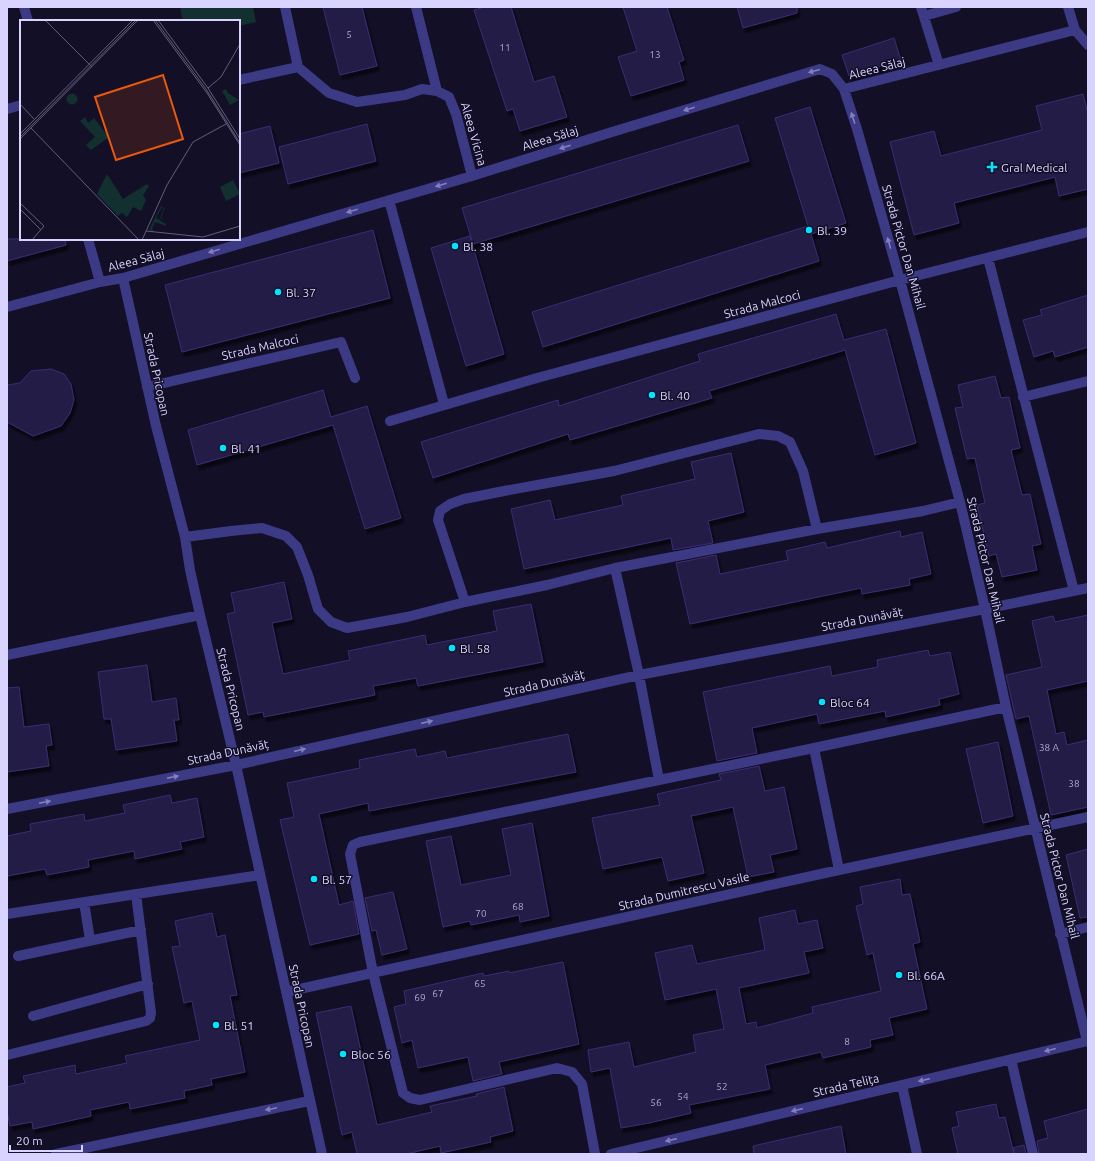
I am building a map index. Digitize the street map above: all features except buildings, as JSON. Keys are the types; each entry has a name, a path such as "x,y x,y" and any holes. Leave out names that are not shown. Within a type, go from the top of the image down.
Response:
{"street":[{"path":"24,7 28,20"},
{"path":"285,7 298,67 329,93 358,102 405,95 422,89 437,91 416,7"},
{"path":"939,65 923,11 956,7"},
{"path":"1068,7 1076,30 1088,45"},
{"name":"Aleea Sălaj","path":"7,307 100,282 123,278 472,176 820,70 832,74 844,90 1076,30"},
{"path":"240,80 298,67"},
{"name":"Strada Pictor Dan Mihail","path":"844,90 857,129 900,280 960,502 1006,707 1087,1041"},
{"name":"Aleea Vicina","path":"437,91 449,97 456,114 472,176"},
{"path":"7,109 20,105"},
{"path":"389,200 444,404"},
{"name":"Strada Malcoci","path":"390,421 560,371 900,280 1088,232"},
{"path":"88,240 100,282"},
{"path":"988,258 1074,591"},
{"name":"Strada Pricopan","path":"123,278 156,426 184,537 200,615 236,764 322,1154"},
{"name":"Strada Malcoci","path":"147,387 341,342 355,378"},
{"path":"1023,397 1088,381"},
{"path":"465,602 438,520 440,510 450,504 504,491 614,471 759,434 778,436 790,442 803,471 817,529"},
{"path":"184,537 262,528 286,536 297,547 308,575 318,609 331,622 347,628 407,617 465,602 546,585 615,568 817,529 923,511 960,502"},
{"path":"615,568 659,780"},
{"name":"Strada Dunăvăț","path":"7,809 236,764 638,675 1088,588"},
{"path":"7,655 200,615"},
{"path":"595,1154 582,1084 572,1072 557,1068 420,1100 410,1098 404,1093 373,973 350,854 353,845 360,842 1006,707"},
{"path":"814,748 838,870"},
{"name":"Strada Dumitrescu Vasile","path":"286,992 838,870 1088,817"},
{"path":"7,914 260,875"},
{"path":"7,1055 146,1021 150,1018 151,1013 148,984 136,894"},
{"path":"84,902 90,940"},
{"path":"1060,934 1088,927"},
{"path":"18,956 141,930"},
{"path":"33,1016 148,984"},
{"name":"Strada Telița","path":"610,1154 1087,1041"},
{"path":"1011,1059 1033,1154"},
{"path":"902,1085 917,1154"},
{"path":"56,1154 310,1101"}],"green space":[{"path":"180,7 253,7 256,22 240,26 240,20 183,20"}],"place":[{"name":"Gral Medical","path":"992,167"},
{"name":"Bl. 39","path":"809,230"},
{"name":"Bl. 38","path":"455,246"},
{"name":"Bl. 37","path":"278,292"},
{"name":"Bl. 40","path":"652,395"},
{"name":"Bl. 41","path":"223,448"},
{"name":"Bl. 58","path":"452,648"},
{"name":"Bloc 64","path":"822,702"},
{"name":"Bl. 57","path":"314,879"},
{"name":"Bl. 66A","path":"899,975"},
{"name":"Bl. 51","path":"216,1025"},
{"name":"Bloc 56","path":"343,1054"}]}
